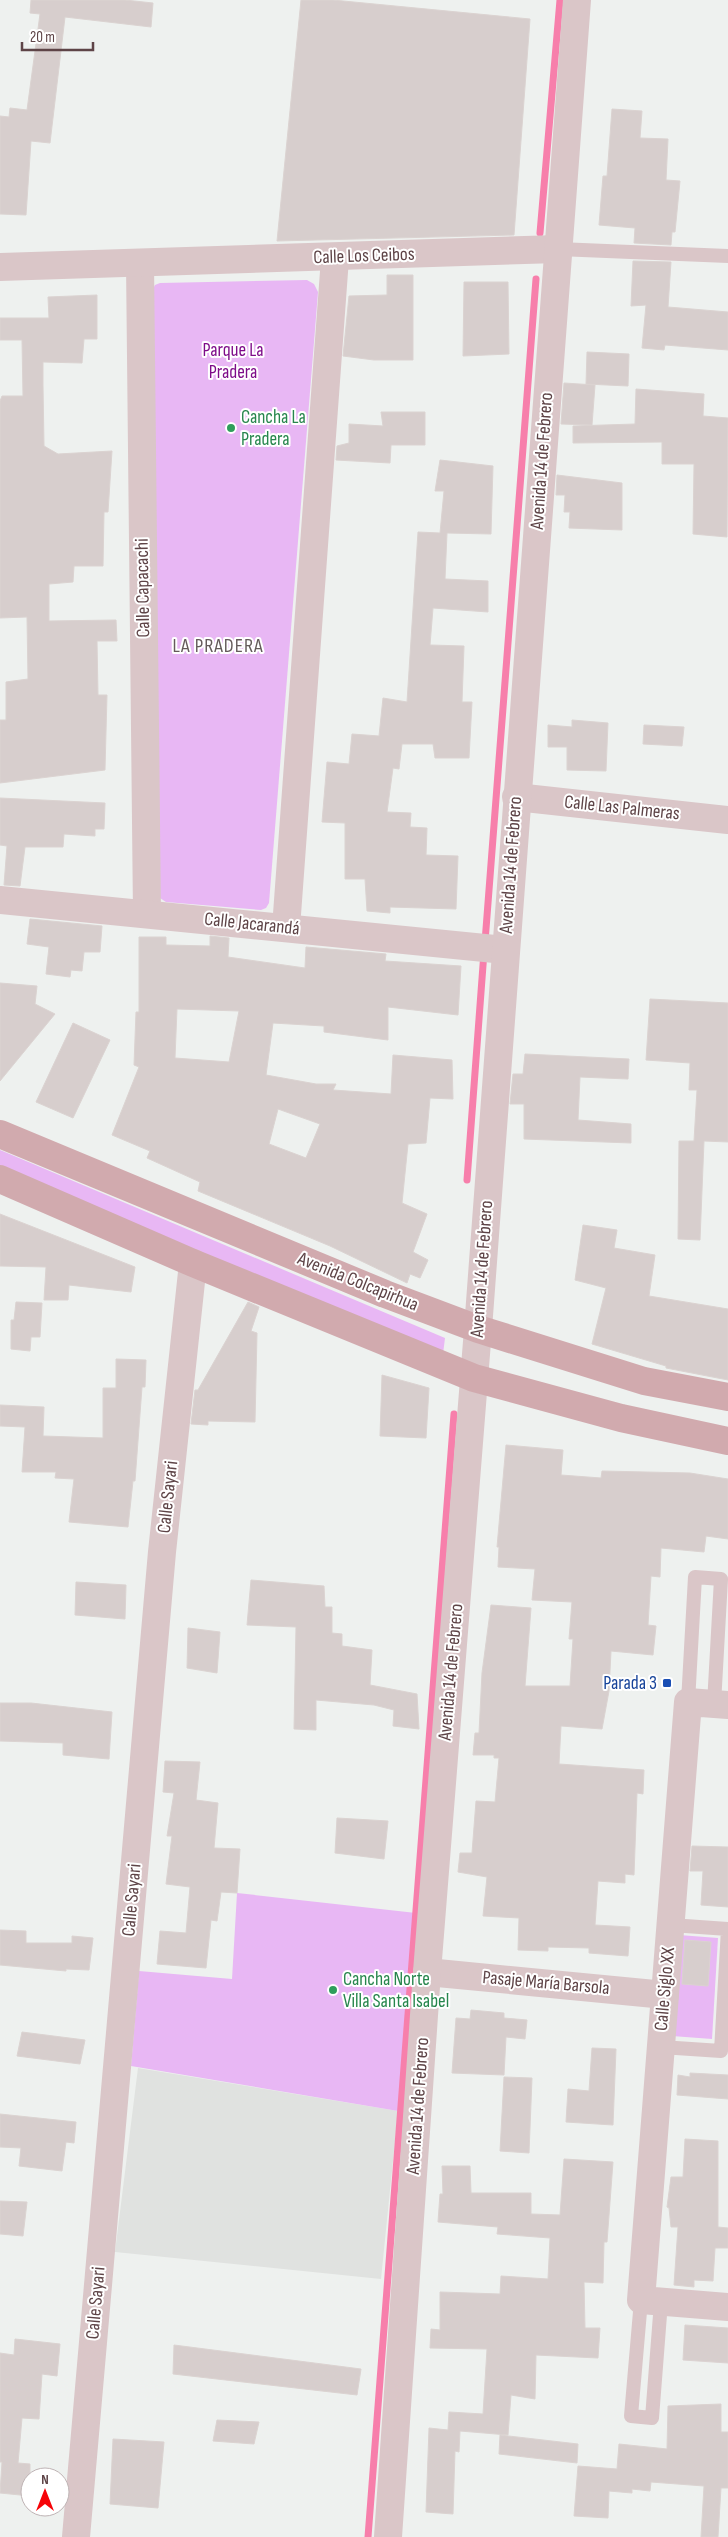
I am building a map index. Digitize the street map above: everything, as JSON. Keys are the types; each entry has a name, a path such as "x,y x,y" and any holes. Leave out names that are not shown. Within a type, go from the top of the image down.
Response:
{"main road":[{"name":"Avenida Colcapirhua","path":"0,1134 385,1294 478,1329 644,1381 728,1397"},
{"path":"0,1180 194,1263 474,1378 621,1418 728,1441"}],"street":[{"name":"Avenida 14 de Febrero","path":"388,2537 427,1972 478,1329 516,797 577,0"},
{"name":"Calle Los Ceibos","path":"0,267 335,258 558,249"},
{"path":"286,928 335,258"},
{"name":"Calle Capacachi","path":"140,263 147,914"},
{"name":"Calle Las Palmeras","path":"516,797 728,820"},
{"name":"Calle Jacarandá","path":"0,900 505,950"},
{"name":"Calle Sayari","path":"76,2537 162,1552 194,1263"},
{"name":"Calle Siglo XX","path":"651,2301 661,2047 670,1925 710,1703"},
{"name":"Pasaje María Barsola","path":"427,1972 665,1994"},
{"path":"651,2301 728,2307"}],"lane":[{"name":"Calle Los Ceibos","path":"558,249 728,256"},
{"name":"Calle Siglo XX","path":"695,1577 721,1579 710,1703 695,1577"},
{"path":"661,2047 721,2051 728,1928 670,1925"},
{"name":"Calle Siglo XX","path":"651,2301 652,2418 632,2416 651,2301"}],"shaded area":[{"path":"138,2068 398,2111 381,2279 115,2252"}],"green space":[{"name":"Parque La Pradera","path":"307,280 314,284 318,292 269,903 266,908 261,910 166,902 160,898 152,291 155,285 160,283"},
{"path":"0,1150 445,1338 443,1354 326,1307 0,1166"},
{"path":"237,1893 416,1913 398,2111 131,2066 139,1971 232,1979"},
{"path":"679,1935 718,1938 712,2039 672,2036"}],"building":[{"path":"31,0 125,0 153,3 151,27 65,17 50,143 31,141 26,215 0,214 0,116 9,117 10,108 27,110 40,14 30,13"},
{"path":"301,0 333,0 530,19 514,235 277,241"},
{"path":"612,109 642,111 640,138 668,139 666,180 680,181 675,232 672,232 671,245 634,243 635,228 599,225 603,176 607,176"},
{"path":"633,261 671,262 668,307 728,312 728,350 665,345 664,350 642,348 646,305 631,306"},
{"path":"387,275 413,275 413,360 374,360 343,356 349,296 387,295"},
{"path":"464,282 508,282 509,354 463,356"},
{"path":"97,295 97,339 84,339 82,363 43,362 44,446 58,454 112,451 108,512 104,512 103,566 74,566 73,582 49,584 49,621 116,620 117,641 97,641 98,695 107,695 105,770 0,783 0,720 6,720 6,682 28,679 27,617 0,618 0,401 2,396 23,396 22,340 0,340 0,318 49,318 48,297"},
{"path":"587,352 629,354 628,386 586,384"},
{"path":"564,383 595,385 592,425 561,424"},
{"path":"636,389 704,394 703,416 728,418 727,537 693,534 694,464 662,464 662,442 573,443 573,426 635,424"},
{"path":"381,412 425,412 425,445 391,445 390,463 336,460 337,446 349,443 349,424 383,426"},
{"path":"440,460 493,466 491,534 447,533 445,579 488,581 488,612 433,608 430,645 464,646 462,702 472,702 469,758 435,758 433,744 402,744 399,769 393,768 387,812 411,813 410,827 427,828 426,855 458,856 456,909 390,907 390,913 367,911 365,879 345,879 345,823 322,822 327,762 349,764 352,734 379,736 383,698 407,702 418,532 440,533 444,491 435,491"},
{"path":"557,475 622,483 622,530 569,528 570,512 564,512 565,495 556,495"},
{"path":"572,720 608,723 606,771 567,770 567,747 548,747 548,725 572,727"},
{"path":"644,725 684,727 682,746 643,744"},
{"path":"0,798 105,803 104,829 95,829 95,836 64,834 63,847 25,847 20,886 4,885 7,846 0,845"},
{"path":"30,919 102,926 100,952 84,952 82,971 71,970 70,977 46,974 49,947 27,944"},
{"path":"210,936 229,938 228,957 305,968 306,947 386,954 385,961 461,966 458,1015 388,1007 388,1040 324,1032 324,1026 273,1023 266,1075 316,1084 336,1084 333,1090 391,1094 393,1055 452,1060 453,1099 430,1098 426,1143 408,1144 402,1203 427,1214 413,1252 428,1260 420,1278 410,1274 407,1283 330,1246 198,1191 200,1182 147,1158 150,1151 112,1135 139,1067 134,1065 136,1012 139,1012 139,937 166,937 166,945 210,946","holes":["177,1009 239,1011 229,1062 175,1058","278,1109 320,1124 306,1158 269,1144"]},
{"path":"0,983 37,986 35,1004 55,1014 0,1081"},
{"path":"650,999 728,1003 728,1142 704,1141 700,1240 678,1239 679,1141 694,1141 697,1090 689,1090 690,1063 646,1060"},
{"path":"73,1023 110,1040 73,1118 36,1102"},
{"path":"525,1054 629,1059 628,1079 580,1077 578,1120 631,1124 631,1143 524,1139 524,1104 510,1104 513,1074 523,1074"},
{"path":"0,1214 135,1267 131,1292 69,1285 68,1300 44,1300 46,1267 0,1266"},
{"path":"583,1225 617,1230 614,1248 655,1255 649,1296 728,1309 728,1380 666,1368 666,1366 592,1344 606,1288 575,1280"},
{"path":"16,1302 42,1303 40,1337 31,1337 30,1351 11,1349 11,1320 14,1320"},
{"path":"248,1302 259,1307 251,1331 257,1333 255,1422 208,1421 208,1425 191,1424 195,1390 198,1390"},
{"path":"116,1359 146,1360 145,1387 142,1387 135,1481 133,1481 128,1527 69,1522 74,1479 55,1478 56,1472 22,1472 25,1427 0,1426 0,1405 44,1407 43,1436 103,1438 103,1388 116,1388"},
{"path":"382,1375 429,1388 426,1438 380,1436"},
{"path":"506,1445 563,1450 561,1475 601,1478 602,1471 690,1473 728,1479 728,1539 706,1536 704,1552 661,1548 660,1577 651,1576 648,1625 656,1626 653,1655 611,1651 609,1691 602,1729 561,1726 559,1764 644,1770 643,1794 637,1793 634,1875 625,1874 625,1883 598,1881 595,1925 630,1927 628,1956 589,1953 589,1948 548,1947 548,1951 518,1950 519,1918 483,1916 487,1877 458,1872 460,1853 472,1853 476,1801 495,1802 499,1758 494,1758 494,1755 473,1755 475,1733 479,1733 482,1673 491,1605 531,1608 525,1686 570,1686 573,1639 569,1639 572,1602 532,1600 535,1569 498,1567 499,1547 497,1547"},
{"path":"251,1580 324,1586 325,1607 332,1607 332,1633 342,1634 342,1646 372,1650 370,1685 417,1694 419,1729 393,1726 394,1710 374,1705 316,1700 316,1730 294,1729 296,1627 247,1625"},
{"path":"76,1582 126,1585 125,1619 75,1615"},
{"path":"188,1628 220,1632 217,1673 187,1668"},
{"path":"0,1703 31,1703 112,1712 109,1759 63,1755 63,1743 0,1741"},
{"path":"165,1761 200,1762 196,1800 218,1803 214,1848 240,1849 237,1893 221,1892 217,1921 211,1920 206,1968 157,1964 160,1931 186,1933 190,1887 166,1884 172,1836 167,1836 174,1793 163,1792"},
{"path":"337,1818 388,1821 384,1859 335,1853"},
{"path":"692,1846 728,1847 728,1907 701,1905 703,1871 690,1871"},
{"path":"0,1930 26,1931 26,1943 72,1943 72,1936 93,1938 89,1970 66,1969 66,1971 0,1965"},
{"path":"685,1940 711,1942 708,1986 682,1984"},
{"path":"471,2010 504,2013 504,2018 527,2020 525,2039 506,2037 504,2075 452,2073 456,2018 470,2019"},
{"path":"22,2032 85,2040 80,2064 17,2056"},
{"path":"592,2048 616,2049 613,2125 566,2122 568,2089 589,2091"},
{"path":"690,2073 728,2075 728,2099 677,2095 678,2075 690,2077"},
{"path":"504,2077 532,2078 529,2153 500,2151"},
{"path":"0,2114 76,2122 74,2143 66,2142 62,2171 19,2166 21,2148 0,2147"},
{"path":"685,2139 718,2141 718,2227 728,2228 728,2248 715,2248 713,2281 694,2280 694,2287 674,2285 678,2227 671,2227 669,2208 667,2207 671,2177 683,2177"},
{"path":"564,2159 613,2162 607,2242 604,2242 603,2283 584,2282 585,2328 600,2328 598,2358 536,2355 535,2399 511,2395 508,2435 460,2431 459,2452 455,2451 453,2514 426,2512 429,2428 448,2430 449,2412 483,2414 487,2349 430,2348 431,2329 440,2330 440,2292 500,2294 501,2276 548,2279 550,2238 497,2234 498,2227 438,2222 440,2194 443,2194 442,2166 470,2166 471,2193 531,2193 531,2214 560,2215"},
{"path":"0,2201 27,2202 23,2236 0,2234"},
{"path":"685,2325 728,2328 728,2363 683,2360"},
{"path":"15,2339 60,2344 57,2376 42,2374 39,2419 22,2418 18,2463 30,2464 30,2467 20,2467 20,2495 0,2493 2,2462 0,2462 0,2353 14,2355"},
{"path":"174,2345 361,2369 357,2395 173,2374"},
{"path":"721,2404 721,2432 728,2432 728,2488 721,2488 718,2537 701,2537 704,2486 651,2482 650,2491 632,2489 632,2493 609,2491 608,2518 574,2516 578,2466 617,2469 619,2444 667,2449 668,2406"},
{"path":"217,2420 259,2422 254,2444 213,2441"},
{"path":"500,2435 578,2444 577,2463 499,2454"},
{"path":"113,2439 164,2442 158,2508 110,2504"}],"waterway":[{"path":"540,233 560,0"},
{"path":"485,942 536,279"},
{"path":"467,1180 484,952"},
{"path":"368,2537 454,1414"}],"place":[{"name":"Cancha La Pradera","path":"231,428"},
{"name":"Parada 3","path":"667,1683"},
{"name":"Cancha Norte Villa Santa Isabel","path":"333,1990"}],"district":[{"name":"LA PRADERA","path":"218,646"}]}
